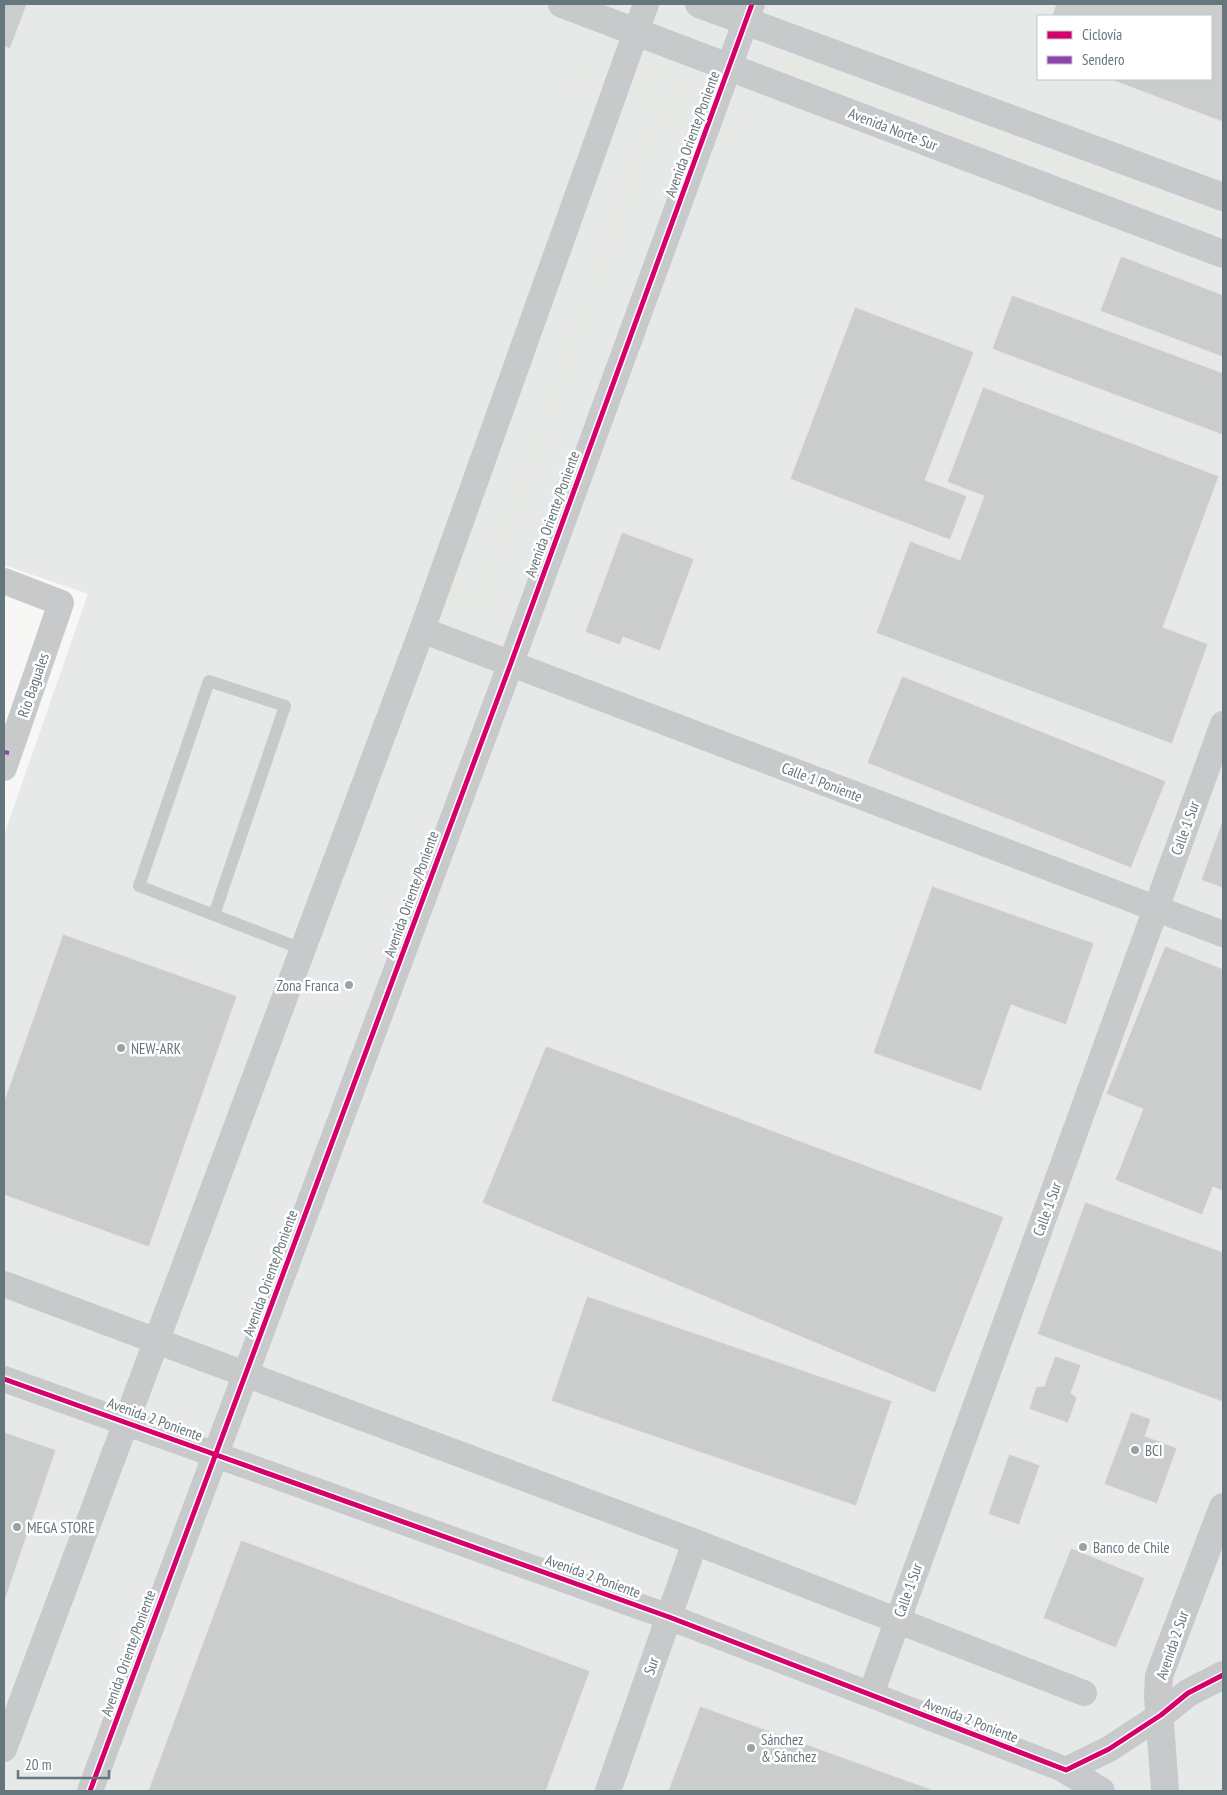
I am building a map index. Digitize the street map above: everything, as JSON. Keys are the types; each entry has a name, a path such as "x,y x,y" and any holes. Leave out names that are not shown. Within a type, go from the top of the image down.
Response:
{"street":[{"name":"Avenida Norte Sur","path":"562,4 1223,254"},
{"path":"4,1749 422,630 646,4"},
{"path":"699,4 749,13 1223,197"},
{"name":"Avenida Oriente/Poniente","path":"90,1791 511,663 749,13"},
{"name":"Río Baguales","path":"4,582 61,603 5,758"},
{"name":"Calle 1 Poniente","path":"422,630 1223,934"},
{"name":"Calle 1 Sur","path":"871,1694 1223,724"},
{"path":"4,1284 696,1542 1084,1693"},
{"name":"Avenida 2 Poniente","path":"4,1379 669,1617 1066,1770"},
{"name":"Avenida 2 Sur","path":"1161,1715 1158,1696 1159,1676 1223,1507"},
{"name":"Sur","path":"608,1791 696,1542"},
{"name":"Avenida 2 Sur","path":"1161,1715 1188,1692 1223,1675"},
{"path":"1066,1770 1109,1749 1161,1715"},
{"path":"1161,1715 1165,1791"},
{"path":"1066,1770 1101,1791"}],"lane":[{"path":"214,915 285,706 209,681 139,886 214,915 302,949"}],"shaded area":[{"name":"Zona Franca","path":"4,4 1223,4 1223,1791 4,1791 4,835 88,594 4,565"},
{"path":"785,55 1223,217 1223,234 780,70"},
{"path":"579,62 604,72 598,85 568,90"},
{"path":"649,65 670,69 682,77 687,82 692,94 638,73"},
{"path":"632,81 690,104 680,134 664,118 492,584 508,605 500,619 443,597 453,568 475,596 650,117 629,93"},
{"path":"721,114 743,123 737,142 709,147"}],"building":[{"path":"4,4 27,4 10,49 4,46"},
{"path":"1056,4 1223,4 1223,122 1112,80 1212,80 1212,15 1052,15"},
{"path":"1121,256 1223,295 1223,357 1100,311"},
{"path":"1012,295 1223,373 1223,435 992,349"},
{"path":"855,307 974,352 925,480 967,496 950,540 790,479"},
{"path":"983,387 1219,476 1163,627 1208,644 1172,744 876,633 910,541 960,560 984,496 947,482"},
{"path":"622,532 694,559 660,651 623,637 620,645 585,632"},
{"path":"902,676 1166,781 1131,868 867,763"},
{"path":"1223,819 1223,888 1201,880"},
{"path":"932,886 1094,943 1066,1025 1011,1005 981,1091 873,1053"},
{"name":"NEW-ARK","path":"63,934 237,996 149,1247 4,1195 4,1101"},
{"path":"1165,946 1223,969 1223,1191 1213,1187 1202,1215 1115,1180 1143,1109 1106,1094"},
{"path":"546,1046 1004,1217 935,1393 482,1203"},
{"path":"1085,1202 1223,1252 1223,1402 1037,1334"},
{"path":"587,1296 892,1401 856,1506 551,1401"},
{"path":"1055,1356 1081,1365 1071,1393 1077,1398 1068,1423 1029,1409 1036,1387 1044,1386"},
{"path":"1131,1412 1151,1419 1145,1436 1177,1448 1157,1504 1104,1484"},
{"name":"MEGA STORE","path":"4,1432 56,1450 4,1603"},
{"path":"1009,1454 1040,1465 1019,1525 988,1514"},
{"path":"241,1540 590,1671 546,1791 148,1791"},
{"path":"1071,1548 1145,1578 1116,1648 1043,1618"},
{"name":"Sánchez & Sánchez","path":"700,1706 936,1791 668,1791"}],"marked path":[{"path":"4,752 9,753"}],"cycle path":[{"path":"90,1791 511,663 752,4"},
{"path":"4,1379 669,1617 1066,1770 1109,1749 1161,1715 1188,1693 1223,1675"}],"place":[{"name":"Zona Franca","path":"349,985"},
{"name":"NEW-ARK","path":"121,1048"},
{"name":"BCI","path":"1135,1450"},
{"name":"MEGA STORE","path":"17,1527"},
{"name":"Banco de Chile","path":"1083,1547"},
{"name":"Sánchez & Sánchez","path":"751,1748"}]}
